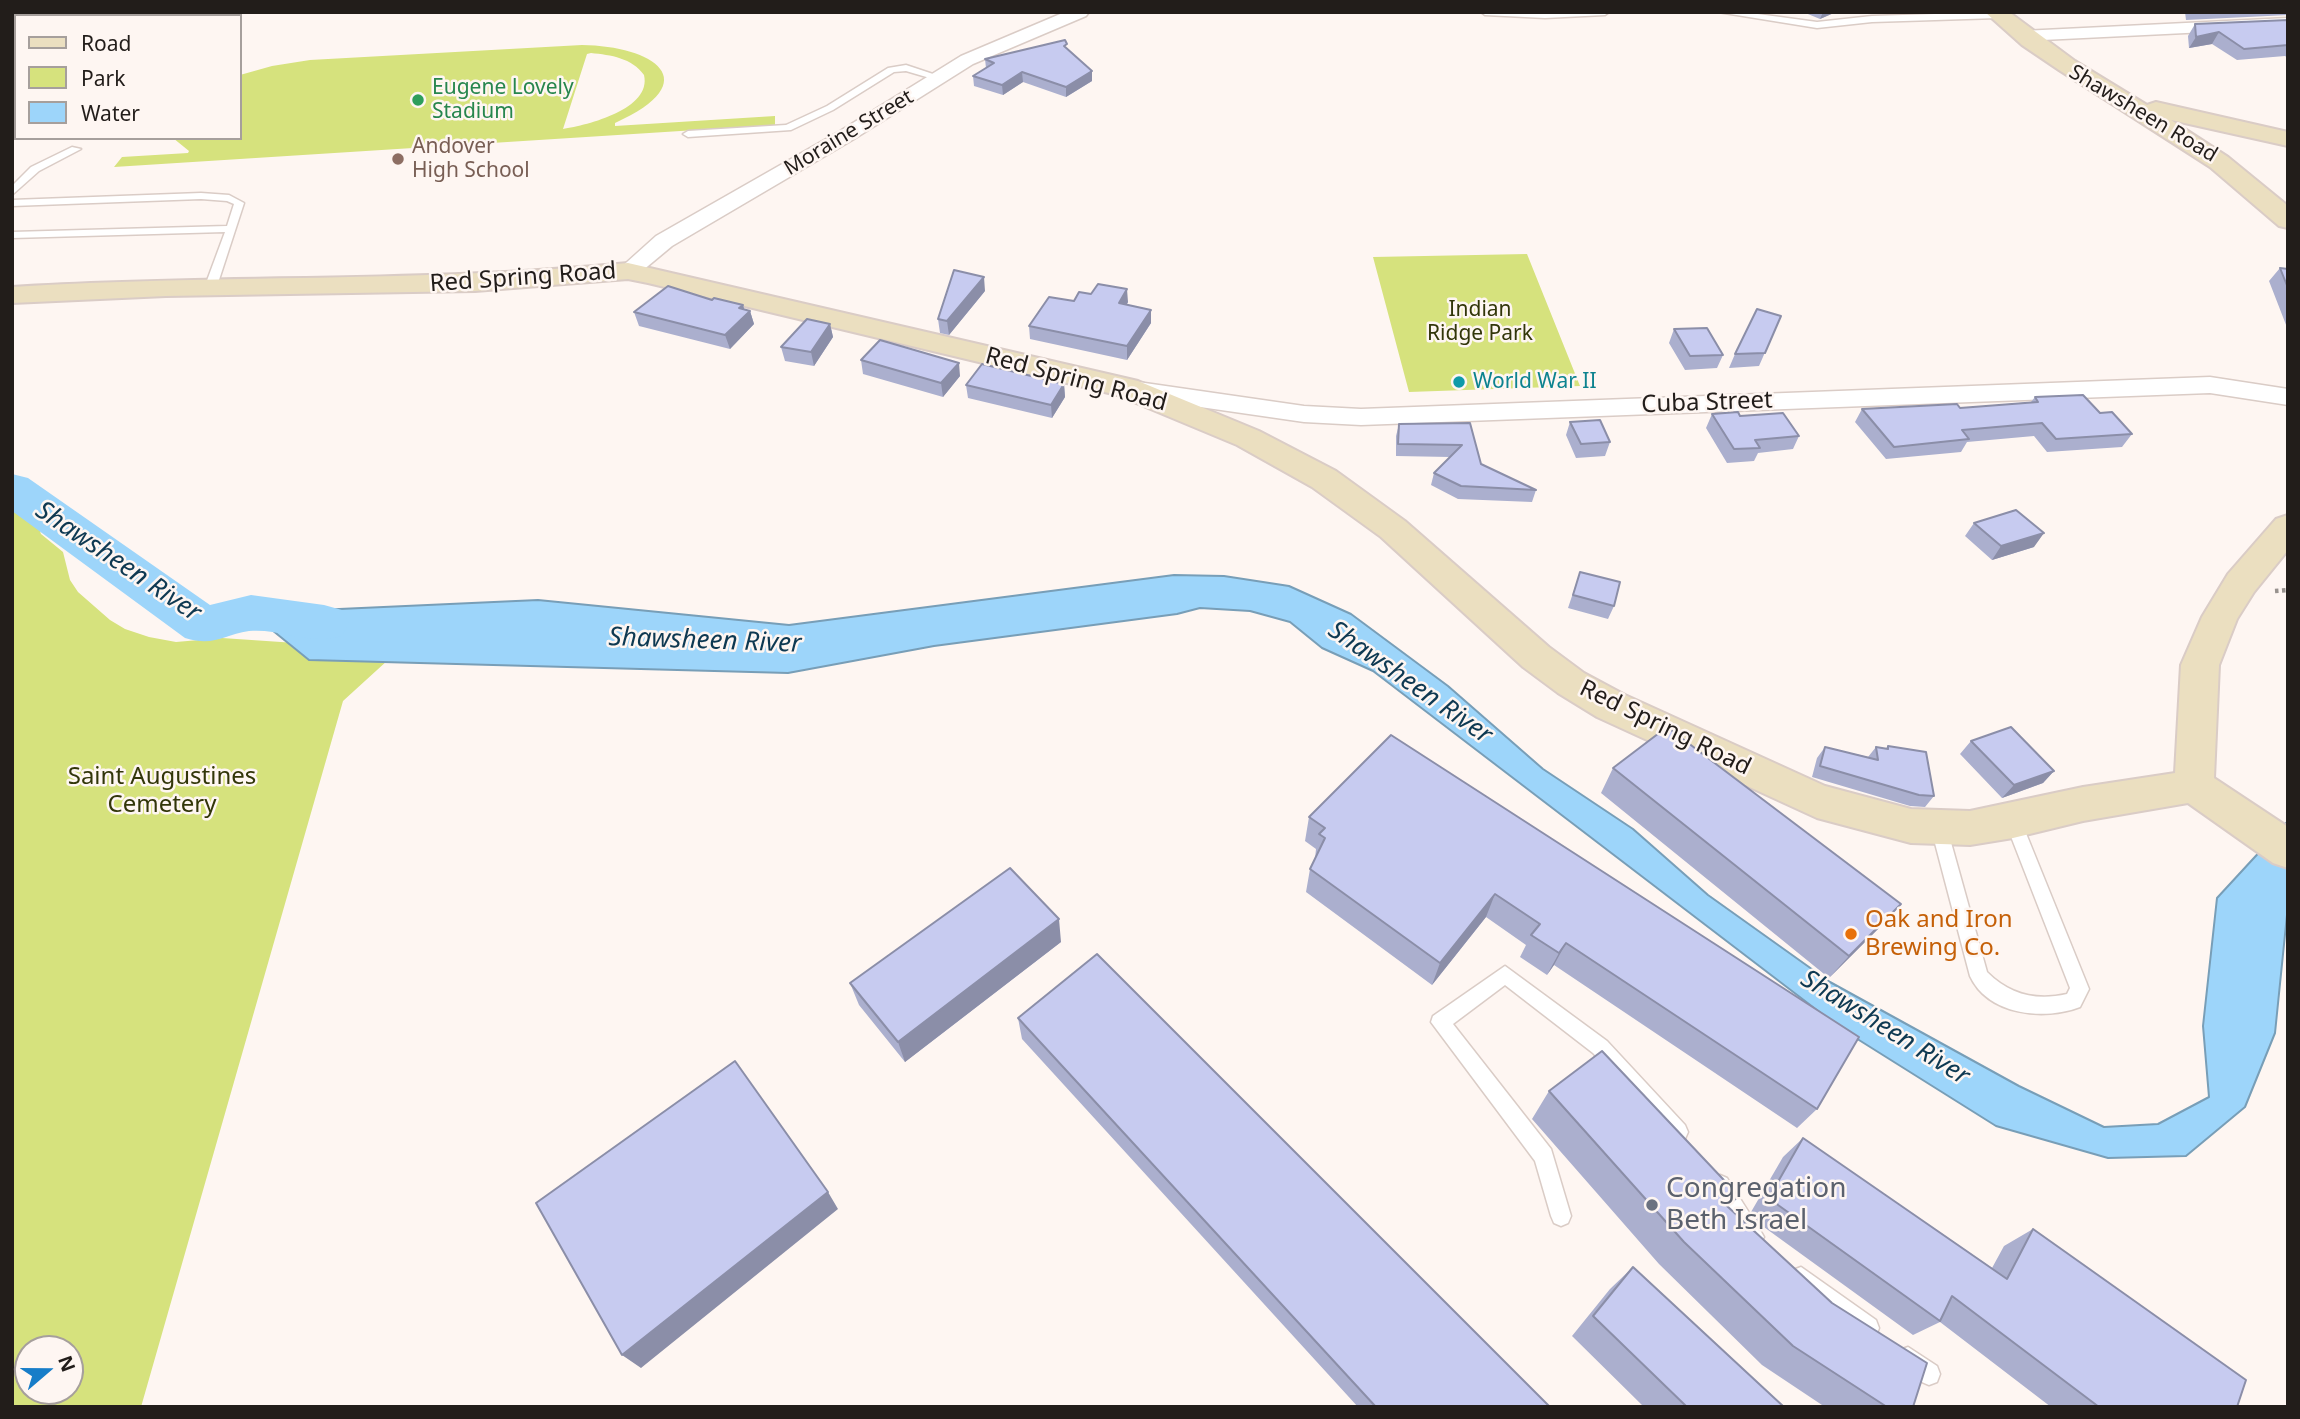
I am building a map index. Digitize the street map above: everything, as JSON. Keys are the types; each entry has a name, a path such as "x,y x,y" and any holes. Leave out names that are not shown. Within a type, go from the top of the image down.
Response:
{"main road":[{"name":"Shawsheen Road","path":"1996,14 2055,60 2220,160 2288,220"},
{"path":"2126,103 2276,137"},
{"path":"2220,160 2223,152 2235,140 2276,137"},
{"name":"Red Spring Road","path":"12,295 70,290 211,286 475,284 628,271 1127,388 1248,438 1324,479 1393,529 1536,657 1590,695 1817,801 1911,826 1943,842 1970,828 2083,804 2193,786"},
{"path":"2288,527 2241,583 2220,617 2200,665 2193,786 2288,849"}],"street":[{"name":"Moraine Street","path":"628,271 664,241 967,60 1080,12"},
{"path":"2022,36 2288,23"},
{"name":"Cuba Street","path":"1127,388 1304,414 1361,417 2210,385 2288,397"}],"lane":[{"path":"1485,12 1545,15 1605,12"},
{"path":"1721,12 1817,25 1872,19 1996,14"},
{"path":"688,134 788,128 830,108 891,70 906,68 940,78"},
{"path":"12,192 35,169 76,149"},
{"path":"12,203 229,198 239,203 211,286"},
{"path":"12,235 232,229"},
{"path":"1943,842 1979,975 1992,991 2011,1002 2059,1005 2073,1001 2080,989 2013,821"},
{"path":"1561,1216 1544,1156 1440,1022 1505,974 1600,1046 1688,1143"},
{"path":"1712,1173 1759,1247 1929,1374"}],"green space":[{"name":"Eugene Lovely Stadium","path":"582,45 608,47 648,59 660,69 664,80 659,93 643,108 615,123 615,126 775,116 775,125 114,167 122,157 188,153 189,151 175,140 242,140 242,74 310,60","holes":["587,54 613,56 633,65 644,75 644,87 638,97 628,106 602,119 563,129"]},
{"name":"Indian Ridge Park","path":"1527,254 1580,386 1409,392 1373,257"},
{"name":"Saint Augustines Cemetery","path":"12,497 26,505 41,534 63,552 70,580 78,592 110,620 125,629 176,642 222,638 399,650 343,701 141,1407 12,1407"}],"water":[{"name":"Shawsheen River","path":"1174,575 1224,576 1289,586 1351,614 1448,686 1543,769 1633,829 1708,895 1830,982 2019,1086 2104,1127 2158,1124 2209,1097 2203,1026 2217,898 2288,821 2288,905 2275,1033 2245,1107 2186,1156 2108,1158 1996,1126 1843,1030 1373,671 1322,648 1290,622 1250,611 1200,608 1177,614 934,646 788,673 309,660 251,613 538,600 789,625"}],"building":[{"path":"2288,20 2288,45 2244,49 2219,32 2196,37 2195,24"},
{"path":"1065,40 1067,44 1064,46 1092,71 1066,87 1022,72 1002,85 973,76 994,63 985,59"},
{"path":"2280,268 2288,269 2288,288"},
{"path":"954,270 984,277 947,321 938,319"},
{"path":"1098,284 1127,289 1119,303 1151,310 1127,346 1029,326 1049,297 1074,301 1079,292 1091,294"},
{"path":"668,286 712,300 714,298 743,305 739,308 750,311 725,335 634,312"},
{"path":"1757,309 1781,316 1765,353 1735,354"},
{"path":"807,319 830,324 811,352 781,347"},
{"path":"1707,328 1723,355 1690,356 1674,329"},
{"path":"880,340 959,363 941,383 861,360"},
{"path":"982,364 1064,384 1051,405 966,385"},
{"path":"2083,395 2100,413 2112,412 2132,434 2056,439 2042,423 1962,430 1969,439 1894,447 1862,409 1957,404 1960,408 2038,402 2035,397"},
{"path":"1738,412 1740,416 1783,413 1799,436 1755,440 1760,448 1734,449 1712,414"},
{"path":"1600,420 1610,442 1581,444 1570,422"},
{"path":"1470,423 1481,464 1536,490 1461,486 1434,473 1462,445 1398,444 1399,424"},
{"path":"2016,510 2044,533 2001,546 1974,523"},
{"path":"1580,572 1620,582 1614,606 1573,595"},
{"path":"1667,727 1901,904 1849,956 1613,768"},
{"path":"2011,727 2054,771 2014,785 1971,741"},
{"path":"1391,735 1859,1037 1817,1109 1566,943 1559,953 1531,935 1540,924 1495,894 1440,963 1310,869 1325,838 1319,834 1325,828 1309,817"},
{"path":"1888,746 1926,752 1934,796 1919,795 1820,766 1825,747 1878,760 1876,747 1888,749"},
{"path":"1010,868 1059,919 898,1042 850,983"},
{"path":"1097,954 1550,1407 1376,1407 1018,1018"},
{"path":"1602,1051 1739,1196 1727,1206 1832,1303 1927,1363 1913,1407 1887,1407 1793,1346 1684,1242 1549,1091"},
{"path":"735,1061 828,1192 622,1355 536,1203"},
{"path":"1803,1138 2007,1279 2033,1229 2246,1380 2237,1407 2099,1407 1952,1296 1940,1321 1778,1205 1771,1194"},
{"path":"1633,1267 1784,1407 1687,1407 1593,1316"}],"waterway":[{"name":"Shawsheen River","path":"12,489 203,625 251,613 324,623"}],"place":[{"name":"Eugene Lovely Stadium","path":"418,100"},
{"name":"Andover High School","path":"398,159"},
{"name":"World War II","path":"1459,382"},
{"name":"Oak and Iron Brewing Co.","path":"1851,934"},
{"name":"Congregation Beth Israel","path":"1652,1205"}]}
